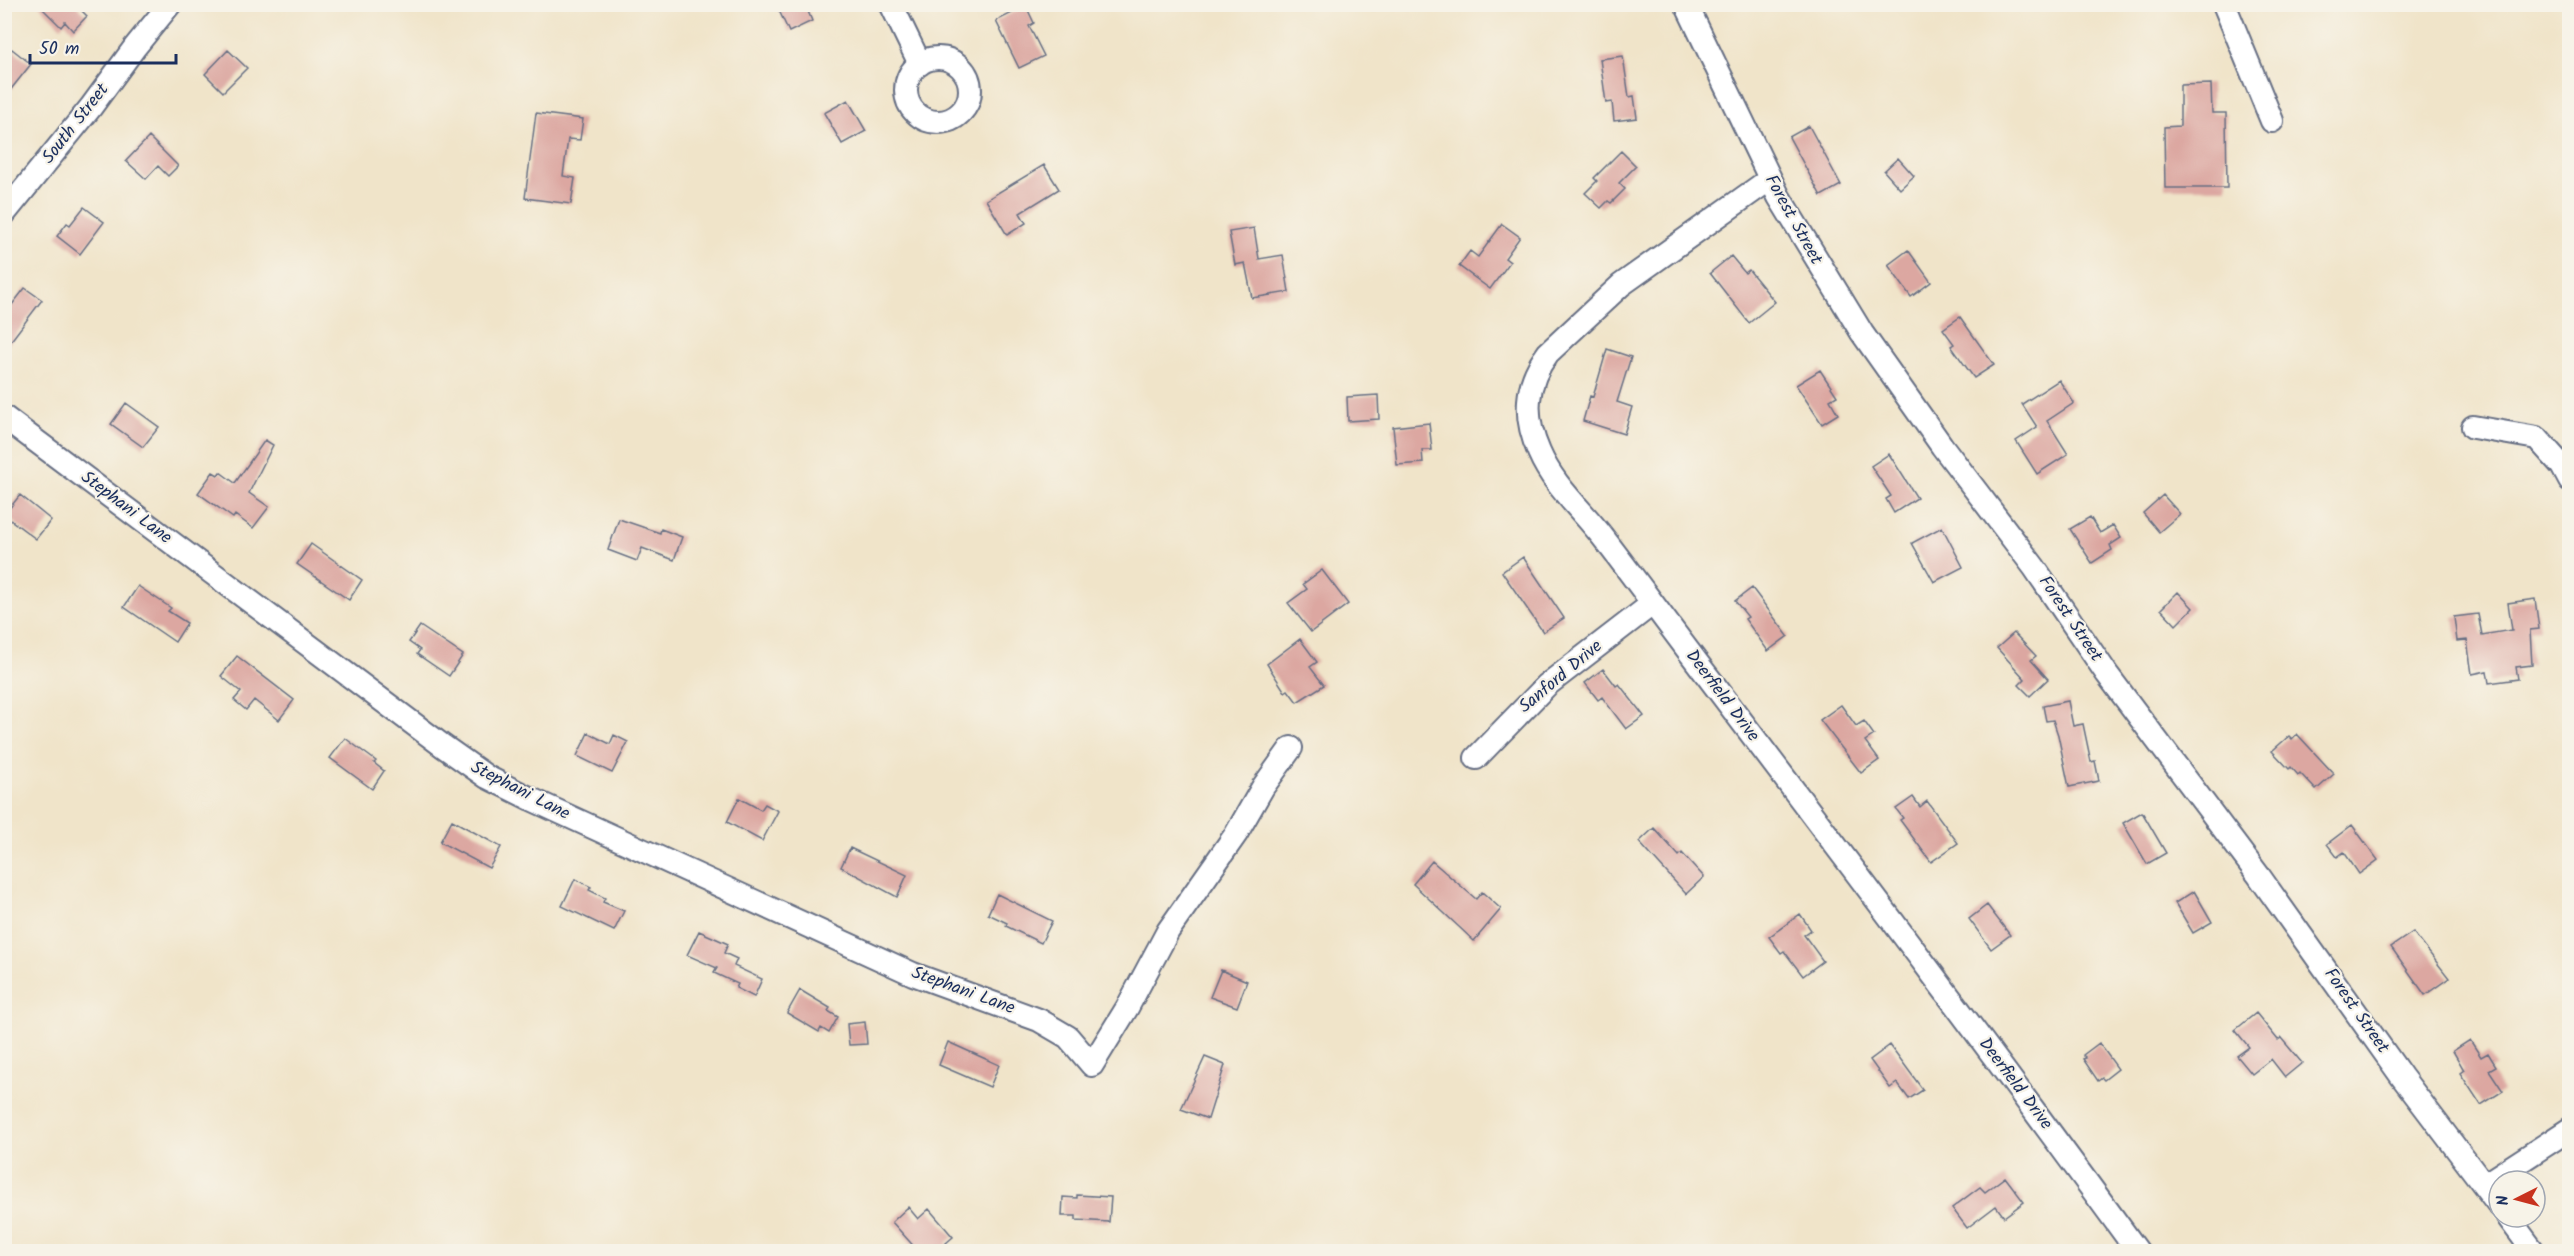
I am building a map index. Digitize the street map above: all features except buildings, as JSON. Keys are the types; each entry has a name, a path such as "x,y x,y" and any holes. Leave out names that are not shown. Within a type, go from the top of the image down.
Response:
{"street":[{"name":"South Street","path":"4,214 170,4"},
{"path":"891,4 920,64"},
{"name":"Forest Street","path":"1686,4 1770,180 1824,274 1888,371 2034,567 2107,674 2259,876 2402,1077 2487,1189"},
{"path":"2224,4 2272,121"},
{"name":"Deerfield Drive","path":"1770,180 1647,265 1603,300 1548,353 1539,364 1529,390 1527,404 1530,427 1546,466 1569,498 1606,540 1652,604 1841,851 2138,1251"},
{"name":"Stephani Lane","path":"4,417 443,747 488,777 546,806 913,974 1039,1020 1068,1037 1092,1065 1127,1008 1168,931 1236,834 1263,787 1291,748"},
{"path":"2473,427 2537,438 2562,466 2570,482"},
{"name":"Sanford Drive","path":"1476,758 1547,685 1652,604"},
{"path":"2484,1185 2570,1129"},
{"path":"2517,1229 2534,1251"}]}
